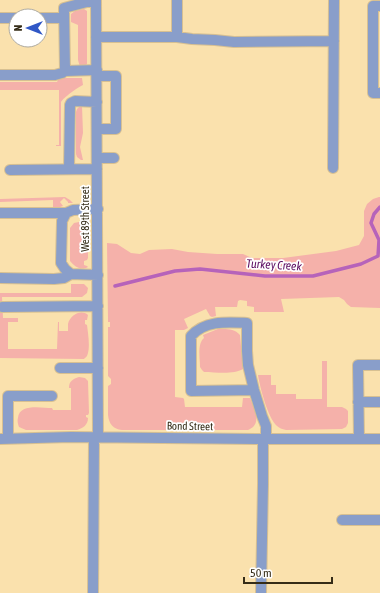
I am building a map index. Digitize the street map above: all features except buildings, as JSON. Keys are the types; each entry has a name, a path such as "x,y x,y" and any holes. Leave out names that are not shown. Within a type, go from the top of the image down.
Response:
{"street":[{"path":"177,0 177,37"},
{"path":"333,168 334,0"},
{"path":"65,71 64,8 96,1"},
{"name":"West 89th Street","path":"93,593 98,368 96,1"},
{"path":"380,6 373,6 373,93 380,93"},
{"path":"48,18 64,18"},
{"path":"96,37 177,37 234,42 334,41"},
{"path":"0,75 55,75 65,71 116,76 116,129 97,129"},
{"path":"70,169 70,105 74,102 97,102"},
{"path":"97,158 114,158"},
{"path":"10,170 97,169"},
{"path":"0,213 66,213 73,210 98,209"},
{"path":"66,213 62,221 61,263 71,274"},
{"path":"0,278 54,279 64,278 71,274 98,275"},
{"path":"2,307 98,306"},
{"path":"254,390 191,391 191,336 205,326 215,323 247,323 248,365 254,390 266,426 264,439 261,593"},
{"path":"358,439 358,365 380,365"},
{"path":"60,368 98,368"},
{"path":"4,439 8,396 52,396"},
{"path":"358,402 380,402"},
{"name":"Bond Street","path":"4,439 380,439"},
{"path":"342,520 380,520"}],"shaded area":[{"path":"84,9 87,11 87,64 84,67 80,67 78,60 78,25 71,22 71,14 75,11"},
{"path":"59,78 82,78 83,85 61,102 61,146 56,146 59,145 59,90 0,90 0,82 57,82"},
{"path":"80,106 82,106 83,133 80,147 83,160 77,157 76,154 76,112"},
{"path":"65,197 73,203 68,203 64,198 60,202 63,206 54,209 53,200 0,202 0,199"},
{"path":"380,197 380,308 351,307 339,297 281,299 284,312 254,312 254,307 247,306 247,301 240,300 238,301 237,307 215,307 216,316 210,316 206,309 184,319 188,328 184,330 175,330 175,397 184,399 185,407 242,407 243,398 250,398 256,416 253,427 248,430 122,430 112,426 108,415 108,386 111,384 111,379 108,376 108,327 110,327 110,322 108,322 107,243 117,244 131,253 140,254 149,250 172,249 188,252 243,254 252,258 283,258 336,251 359,245 364,236 364,211 367,204 373,199"},
{"path":"82,222 88,228 88,258 84,261 84,265 88,267 83,269 76,267 70,261 70,228 74,223"},
{"path":"71,284 84,284 88,288 87,293 82,297 2,297 3,318 18,318 18,322 8,322 8,349 57,349 58,322 59,331 68,331 68,324 71,318 76,314 85,313 88,315 87,320 85,320 85,324 87,325 89,343 89,350 86,357 84,359 0,358 0,293 71,293"},
{"path":"218,329 233,330 240,335 243,369 229,373 204,372 200,367 200,344 204,338 203,335"},
{"path":"322,361 327,361 327,407 342,407 348,411 348,423 346,427 342,429 286,430 277,426 268,410 258,375 271,375 271,385 276,385 276,394 296,394 296,399 322,399"},
{"path":"79,377 85,378 88,381 89,413 86,415 88,420 85,426 77,430 26,430 19,427 19,413 27,408 37,407 52,408 53,410 71,410 71,388 69,388 69,386 72,381"}],"waterway":[{"name":"Turkey Creek","path":"115,286 175,271 200,269 265,276 313,276 361,264 378,256 379,240 371,223 374,214 380,207"}]}
